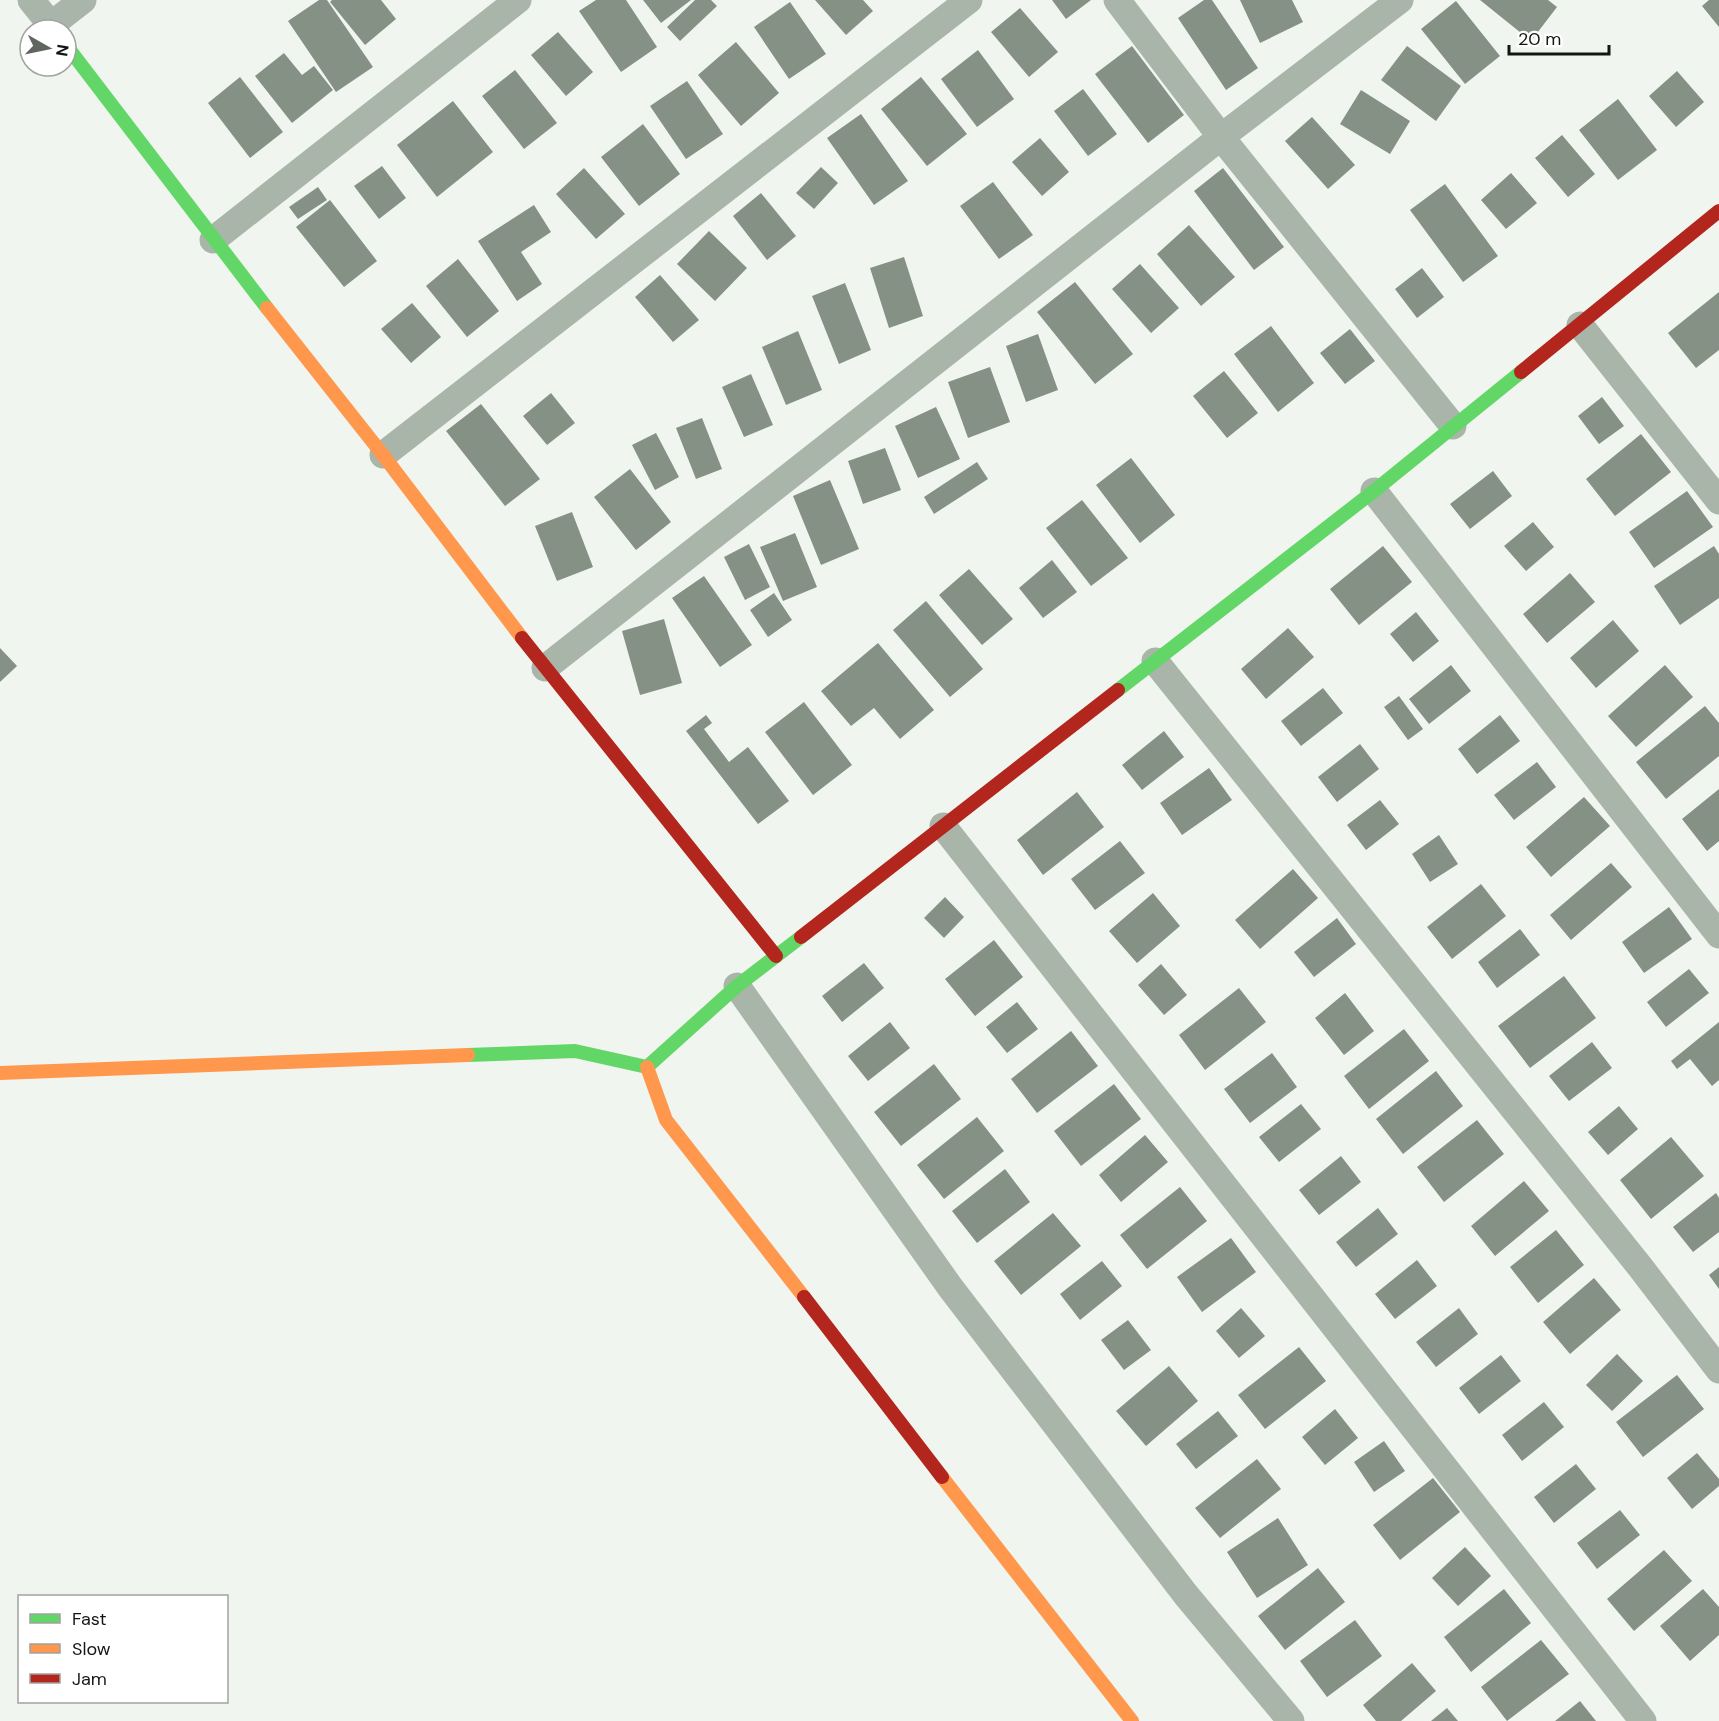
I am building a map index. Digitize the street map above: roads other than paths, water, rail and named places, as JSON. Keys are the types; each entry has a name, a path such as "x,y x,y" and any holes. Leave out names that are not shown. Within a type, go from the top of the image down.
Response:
{"street":[{"path":"31,0 45,18"},
{"path":"69,18 83,0"},
{"path":"213,240 518,0"},
{"path":"384,454 969,0"},
{"path":"1118,0 1221,137 1453,426"},
{"path":"545,668 1221,137 1400,0"},
{"path":"78,61 213,240 384,454 545,668 776,956"},
{"path":"647,1067 737,986 1374,491 1719,211"},
{"path":"1580,325 1719,501"},
{"path":"1374,491 1719,935"},
{"path":"1155,661 1641,1268 1719,1370"},
{"path":"943,826 1644,1721"},
{"path":"737,986 950,1287 1186,1595 1291,1721"},
{"path":"0,1073 575,1051 647,1067"},
{"path":"647,1067 666,1120 1132,1721"}]}
